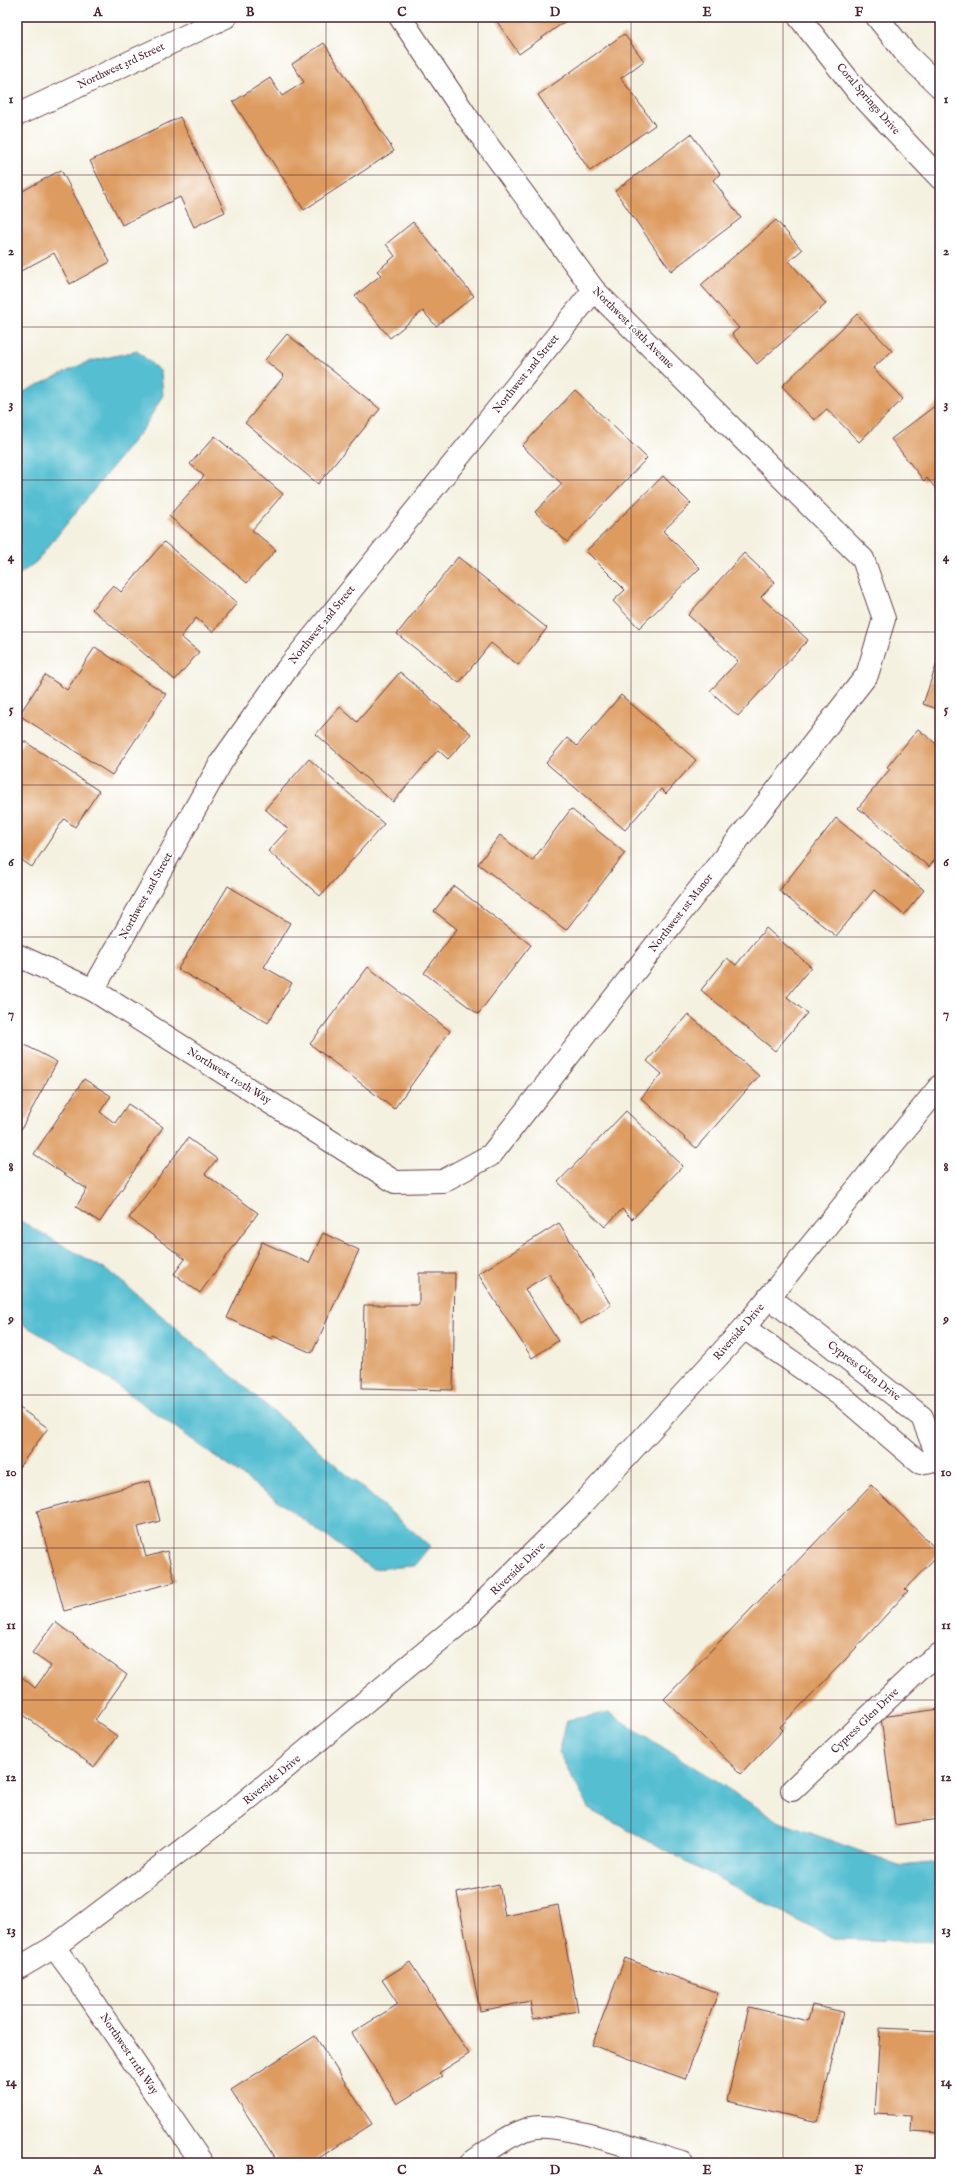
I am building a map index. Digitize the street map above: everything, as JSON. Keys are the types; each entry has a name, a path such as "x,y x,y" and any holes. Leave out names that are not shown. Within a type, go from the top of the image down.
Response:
{"street":[{"name":"Northwest 3rd Street","path":"17,115 226,17"},
{"name":"Northwest 108th Avenue","path":"400,17 467,117 594,290 863,559 884,619"},
{"name":"Coral Springs Drive","path":"799,17 858,92 940,178"},
{"path":"877,17 907,55 940,87"},
{"name":"Northwest 2nd Street","path":"93,990 222,761 287,669 594,290"},
{"name":"Northwest 1st Manor","path":"444,1181 491,1156 867,675 884,619"},
{"name":"Northwest 110th Way","path":"17,955 93,990 395,1182 444,1181"},
{"name":"Riverside Drive","path":"17,1969 54,1947 236,1810 470,1615 578,1510 744,1328 940,1086"},
{"name":"Cypress Glen Drive","path":"744,1328 843,1397 920,1463 939,1462 922,1417 769,1297"},
{"name":"Cypress Glen Drive","path":"792,1790 919,1669 940,1654"},
{"name":"Northwest 111th Way","path":"54,1947 84,1988 202,2163"},
{"path":"471,2163 496,2146 532,2128 565,2128 682,2163"}],"water":[{"path":"137,351 161,372 163,395 145,426 36,562 17,576 17,395 87,362"},
{"path":"17,1219 113,1274 430,1546 414,1566 372,1569 72,1353 17,1321"},
{"path":"609,1713 780,1822 901,1866 940,1862 940,1942 833,1939 590,1810 559,1753 567,1720"}],"building":[{"path":"494,17 570,17 570,18 519,54"},
{"path":"624,34 644,61 621,78 655,125 590,171 538,95"},
{"path":"324,43 394,151 304,210 233,102 270,78 282,96 304,82 292,64"},
{"path":"180,117 225,212 194,227 180,197 122,225 90,161"},
{"path":"691,134 720,174 713,180 741,218 671,271 615,191"},
{"path":"61,170 110,262 70,284 54,253 17,273 17,194"},
{"path":"776,220 802,250 789,261 826,304 757,364 732,334 739,328 701,285"},
{"path":"413,222 474,296 436,326 423,311 390,338 355,296 381,275 377,271 395,256 386,244"},
{"path":"857,314 892,351 873,368 903,399 859,442 827,409 814,420 782,386"},
{"path":"287,334 380,409 318,484 245,423 284,376 265,360"},
{"path":"575,390 647,458 567,542 535,512 562,484 522,446"},
{"path":"940,402 940,494 927,478 924,481 891,439"},
{"path":"215,436 283,494 252,530 276,550 247,583 169,516 204,476 190,464"},
{"path":"663,476 691,504 663,531 700,568 639,628 613,601 625,590 586,551"},
{"path":"164,542 237,603 213,632 196,618 181,637 199,652 175,680 92,609 113,585 121,592"},
{"path":"744,553 775,582 761,597 808,640 738,716 710,691 738,661 688,615"},
{"path":"458,557 547,628 518,665 491,643 459,683 397,634"},
{"path":"95,647 166,694 112,775 19,715 45,675 67,690"},
{"path":"940,654 940,710 923,704"},
{"path":"400,672 471,734 448,759 438,750 393,802 316,734 340,707 357,722"},
{"path":"621,695 696,760 666,794 661,789 625,830 546,763 567,738 577,746"},
{"path":"918,729 940,747 940,853 929,867 858,808 890,769 887,767"},
{"path":"24,741 99,791 75,827 64,819 32,867 17,857 17,752"},
{"path":"309,759 384,824 320,896 268,851 288,829 265,809"},
{"path":"571,809 625,853 566,930 478,864 500,835 532,861"},
{"path":"836,818 924,890 904,915 874,890 836,936 779,891"},
{"path":"228,886 290,923 264,967 292,983 268,1023 178,969"},
{"path":"454,886 531,945 478,1014 424,973 457,929 434,911"},
{"path":"766,928 811,967 787,997 807,1013 775,1051 701,990 727,958 736,965"},
{"path":"368,967 450,1031 394,1109 310,1044"},
{"path":"688,1014 759,1076 696,1148 641,1098 662,1074 647,1061"},
{"path":"25,1045 57,1062 17,1137 17,1047 22,1049"},
{"path":"84,1079 111,1096 100,1112 115,1123 128,1104 163,1127 100,1222 76,1207 87,1189 34,1154"},
{"path":"626,1111 683,1166 632,1219 622,1209 605,1227 558,1182"},
{"path":"188,1138 217,1159 205,1174 258,1213 200,1293 174,1274 185,1259 129,1218"},
{"path":"559,1223 611,1305 581,1324 549,1274 525,1289 558,1341 532,1358 478,1274"},
{"path":"323,1233 359,1250 312,1353 273,1336 272,1339 227,1318 262,1242 309,1263"},
{"path":"419,1273 455,1273 453,1390 362,1388 364,1305 419,1305"},
{"path":"17,1406 48,1428 17,1470"},
{"path":"150,1481 160,1521 138,1527 146,1557 167,1551 175,1582 64,1611 37,1511"},
{"path":"871,1485 940,1553 905,1589 908,1591 845,1660 780,1727 783,1730 741,1774 664,1699"},
{"path":"55,1622 127,1675 95,1720 117,1736 94,1767 17,1710 17,1684 22,1677 35,1688 51,1666 32,1653"},
{"path":"940,1709 940,1819 895,1825 881,1717"},
{"path":"499,1884 505,1916 558,1905 578,2011 533,2019 530,2001 480,2011 457,1893"},
{"path":"625,1958 718,1993 685,2079 592,2045"},
{"path":"410,1962 469,2054 439,2073 442,2076 397,2104 352,2033 398,2004 382,1980"},
{"path":"812,2005 843,2012 818,2122 727,2101 749,2007 808,2021"},
{"path":"880,2028 940,2031 940,2133 911,2131 912,2116 875,2114"},
{"path":"315,2036 372,2124 311,2163 278,2163 231,2090"}]}
